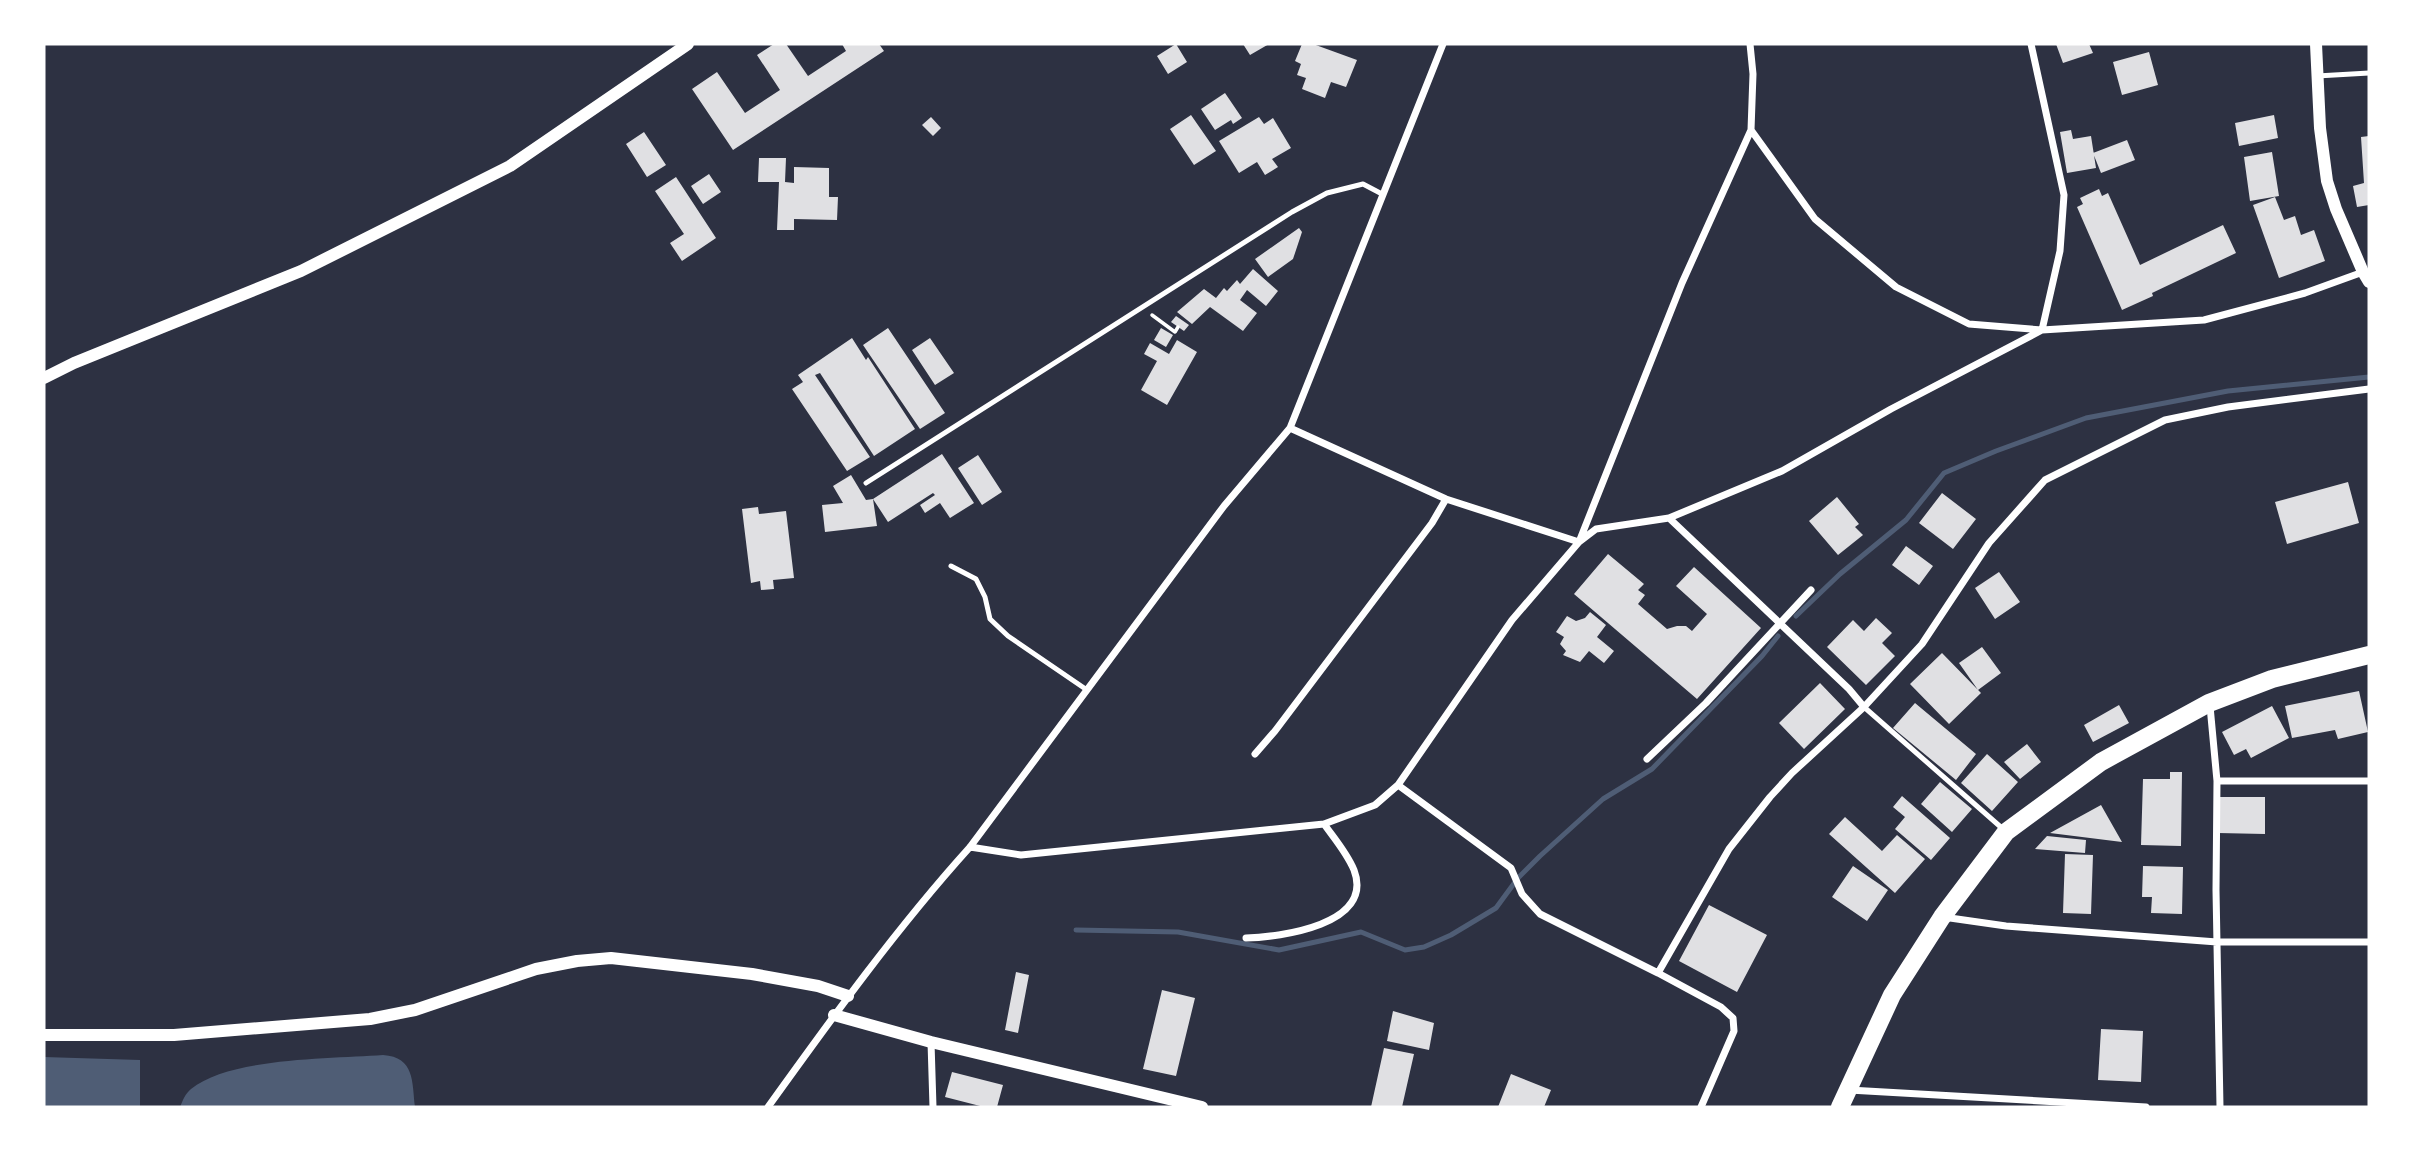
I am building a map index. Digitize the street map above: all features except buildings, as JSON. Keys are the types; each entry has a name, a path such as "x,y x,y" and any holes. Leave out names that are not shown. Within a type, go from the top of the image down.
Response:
{"highway":[{"path":"1840,1107 1892,995 1942,917 2006,832 2101,762 2209,703 2272,679 2369,655"}],"street":[{"path":"44,378 74,363 301,271 510,166 688,44"},
{"path":"768,1107 848,996 927,895 970,848 1224,506 1290,428 1443,44"},
{"path":"1579,542 1682,283 1751,130 1753,74 1750,44"},
{"path":"970,848 1021,855 1324,824 1375,805 1398,785 1512,620 1579,542 1596,529 1669,518 1782,471 1891,409 2042,330 2060,251 2064,195 2031,44"},
{"path":"1751,130 1815,219 1896,287 1969,324 2042,330 2204,320 2366,277 2336,209 2328,181 2316,44"},
{"path":"1658,973 1729,849 1792,773 1864,707 1922,644 1989,543 2045,480 2165,420 2228,407 2369,389"},
{"path":"1290,428 1446,499 1579,542"},
{"path":"1255,754 1432,523 1446,499"},
{"path":"1669,518 1849,689 1864,707"},
{"path":"1647,759 1706,703 1811,590"},
{"path":"2209,703 2217,781 2220,1107"},
{"path":"2217,781 2369,781"},
{"path":"1398,785 1511,868 1522,894 1540,914 1658,973 1721,1007 1734,1018 1734,1031 1701,1107"},
{"path":"1246,938 1273,938 1313,929 1340,914 1354,898 1354,871 1324,824"},
{"path":"1942,917 2006,926 2217,942 2369,942"},
{"path":"44,1035 174,1035 370,1019 415,1010 536,969 611,958 752,974 818,986 848,996"},
{"path":"834,1016 1167,1103 1202,1107"},
{"path":"931,1042 933,1107"},
{"path":"1849,1090 2146,1107"}],"lane":[{"path":"2317,76 2369,72"},
{"path":"866,483 1327,192 1363,184 1382,194"},
{"path":"951,566 976,579 985,597 990,619 1008,636 1087,690"},
{"path":"1864,707 2006,832"}],"path":[{"path":"1141,307 1175,332 1178,327"}],"water":[{"path":"383,1055 401,1060 410,1072 415,1107 180,1107 191,1089 230,1071 256,1065 311,1059"},
{"path":"44,1057 140,1060 140,1107 44,1107"}],"waterway":[{"path":"1796,616 1840,574 1906,520 1944,473 1996,451 2086,418 2228,391 2369,377"},
{"path":"1076,930 1178,932 1279,950 1361,932 1405,950 1424,947 1451,935 1496,908 1518,878 1603,799 1652,769 1762,656 1778,636"}]}
